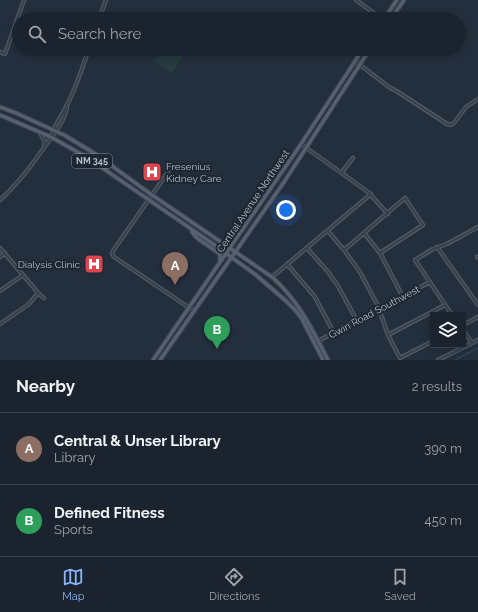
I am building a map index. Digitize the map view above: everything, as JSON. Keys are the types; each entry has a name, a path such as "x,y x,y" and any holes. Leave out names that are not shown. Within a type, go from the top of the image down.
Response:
{"main road":[{"path":"388,12 397,0"},
{"path":"396,12 404,0"},
{"name":"Central Avenue Northwest","path":"153,360 230,249 359,56"},
{"path":"160,360 306,148 365,56"},
{"name":"NM 345","path":"0,107 64,135 94,153 235,252"},
{"name":"NM 345","path":"0,115 51,137 88,158 231,258"},
{"path":"189,228 197,238 220,254 220,262"},
{"path":"235,252 272,277 284,288 297,304 328,360"},
{"path":"231,258 264,282 291,306 302,319 323,360"}],"street":[{"path":"20,12 24,0"},
{"path":"102,12 106,0"},
{"path":"356,0 373,12"},
{"path":"0,52 5,54 12,34"},
{"path":"0,200 11,189 51,137 67,107 86,56"},
{"path":"355,61 389,87 447,124 451,125 454,123 463,111 478,100"},
{"path":"54,131 60,125 67,107"},
{"path":"60,125 64,135"},
{"path":"40,132 45,142 43,149"},
{"path":"301,144 371,194 388,214"},
{"path":"342,172 353,158"},
{"path":"168,172 113,251 113,255 194,311"},
{"path":"272,277 371,194"},
{"path":"344,250 406,198 423,225 380,253"},
{"path":"450,312 414,260 478,227"},
{"path":"328,231 360,272 380,309 388,335 400,358 430,343"},
{"path":"364,233 380,253 403,297"},
{"path":"437,247 478,305"},
{"path":"0,248 38,293 44,298"},
{"path":"307,248 335,280 357,321"},
{"path":"0,257 5,253"},
{"path":"287,264 315,297 334,333"},
{"path":"0,292 23,275"},
{"name":"Gwin Road Southwest","path":"318,341 430,282"},
{"path":"0,324 29,304 38,293"},
{"path":"388,335 446,305"},
{"path":"466,323 478,317"},
{"path":"466,334 472,343"},
{"path":"438,360 478,340"}],"green space":[{"path":"158,56 183,56 172,73 154,62"}],"waterway":[{"path":"455,360 478,348"}],"place":[{"name":"Fresenius Kidney Care","path":"152,172"},
{"name":"Dialysis Clinic","path":"94,264"},
{"name":"Central & Unser Library","path":"175,285"},
{"name":"Defined Fitness","path":"217,349"}]}
